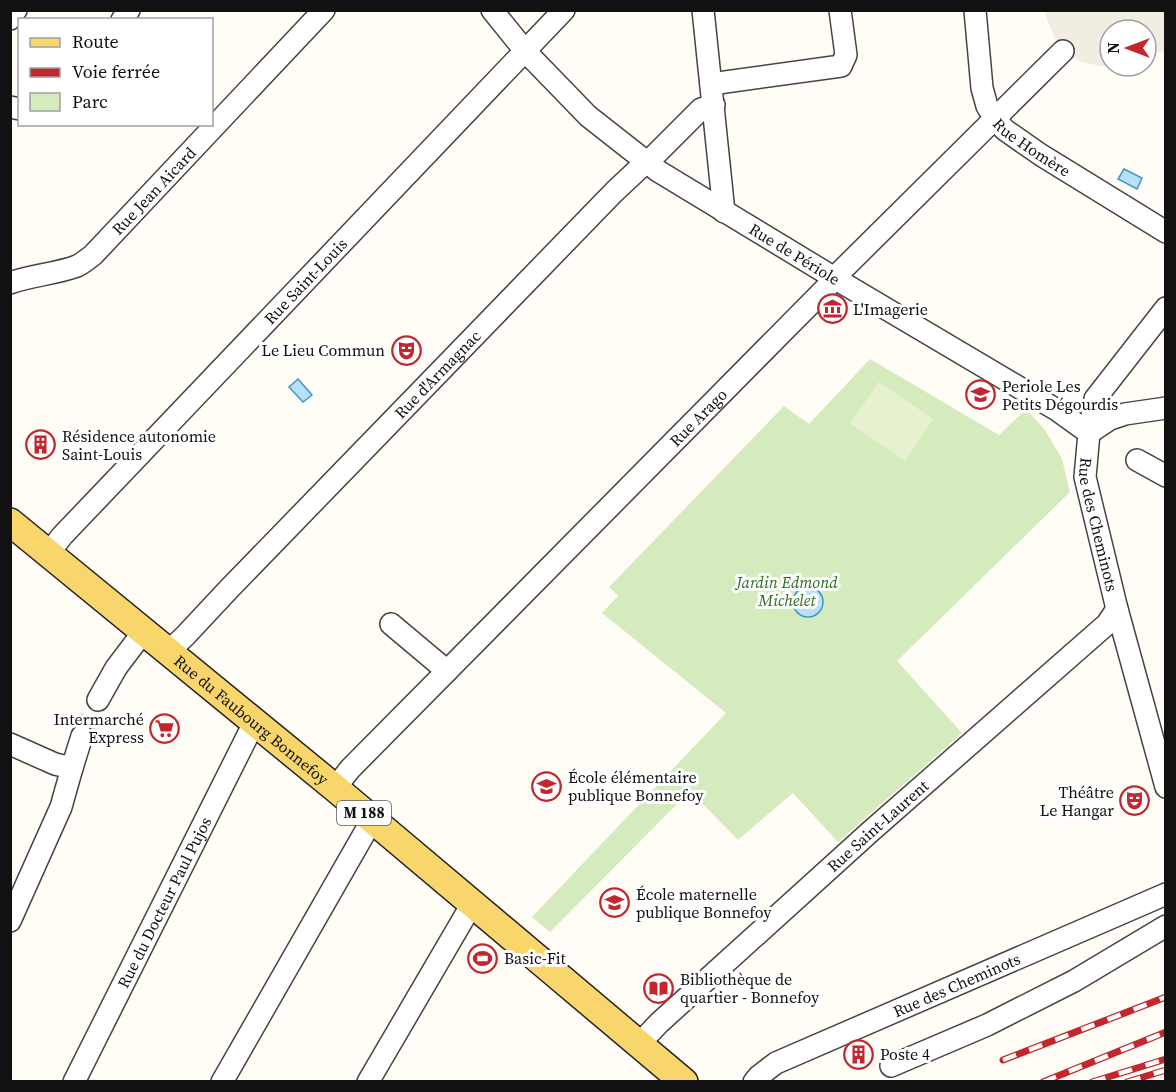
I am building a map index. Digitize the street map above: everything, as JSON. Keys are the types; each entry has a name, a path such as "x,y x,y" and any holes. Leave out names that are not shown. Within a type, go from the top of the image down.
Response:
{"main road":[{"name":"Rue du Faubourg Bonnefoy","path":"10,522 439,875 684,1082"}],"street":[{"path":"10,19 16,10"},
{"name":"Rue Jean Aicard","path":"10,283 66,270 80,265 93,255 324,10"},
{"name":"Rue de Périole","path":"492,10 526,52 588,116 658,171 1057,410 1089,433"},
{"name":"Rue Saint-Louis","path":"49,553 69,529 564,10"},
{"path":"703,10 724,212"},
{"path":"712,95 841,66 846,55 840,10"},
{"name":"Rue Homère","path":"975,10 982,88 987,106 994,119 1005,130 1041,155 1166,232"},
{"name":"Rue Arago","path":"334,788 350,769 812,303 834,278 1063,51"},
{"name":"Rue d'Armagnac","path":"168,652 646,162 702,109 712,95"},
{"name":"Rue des Cheminots","path":"1166,308 1095,399 1085,477 1117,609 1166,787"},
{"path":"1089,433 1110,419 1125,414 1166,408"},
{"path":"1137,460 1166,476"},
{"name":"Rue Saint-Laurent","path":"640,1043 659,1023 871,831 1107,624 1117,609"},
{"path":"391,624 447,671"},
{"path":"98,700 116,668 144,631"},
{"name":"Rue du Docteur Paul Pujos","path":"74,1082 254,723"},
{"path":"10,921 61,807 82,736"},
{"path":"10,744 55,764 72,768"},
{"path":"222,1082 372,820"},
{"name":"Rue des Cheminots","path":"754,1082 776,1063 1166,894"},
{"path":"368,1082 472,904"},
{"path":"891,1066 987,1025 1074,981 1166,926"}],"green space":[{"name":"Jardin Edmond Michelet","path":"870,359 999,435 1026,409 1045,430 1062,459 1070,492 897,661 962,733 838,842 793,793 738,840 690,791 550,932 532,917 726,713 602,613 618,596 609,587 784,406 809,424"},
{"path":"879,382 933,419 905,461 850,423"}],"shaded area":[{"path":"1045,11 1165,11 1165,53 1158,52 1158,18 1098,18 1098,65 1081,62 1063,51"}],"water":[{"path":"1124,169 1142,178 1137,189 1118,179"},
{"path":"298,379 312,395 303,402 289,387"},
{"path":"808,587 818,592 823,602 818,612 808,617 798,612 793,602 798,592"}],"tunnel":[{"path":"82,736 98,700"}],"railway":[{"path":"1003,1060 1166,997"},
{"path":"1043,1082 1166,1032"},
{"path":"1092,1082 1166,1059"},
{"path":"1127,1082 1166,1070"}],"place":[{"name":"L'Imagerie","path":"832,309"},
{"name":"Le Lieu Commun","path":"406,350"},
{"name":"Periole Les Petits Dégourdis","path":"981,395"},
{"name":"Résidence autonomie Saint-Louis","path":"41,445"},
{"name":"Intermarché Express","path":"165,728"},
{"name":"École élémentaire publique Bonnefoy","path":"547,786"},
{"name":"Théâtre Le Hangar","path":"1135,801"},
{"name":"École maternelle publique Bonnefoy","path":"615,903"},
{"name":"Basic-Fit","path":"483,958"},
{"name":"Bibliothèque de quartier - Bonnefoy","path":"659,988"},
{"name":"Poste 4","path":"859,1054"}]}
